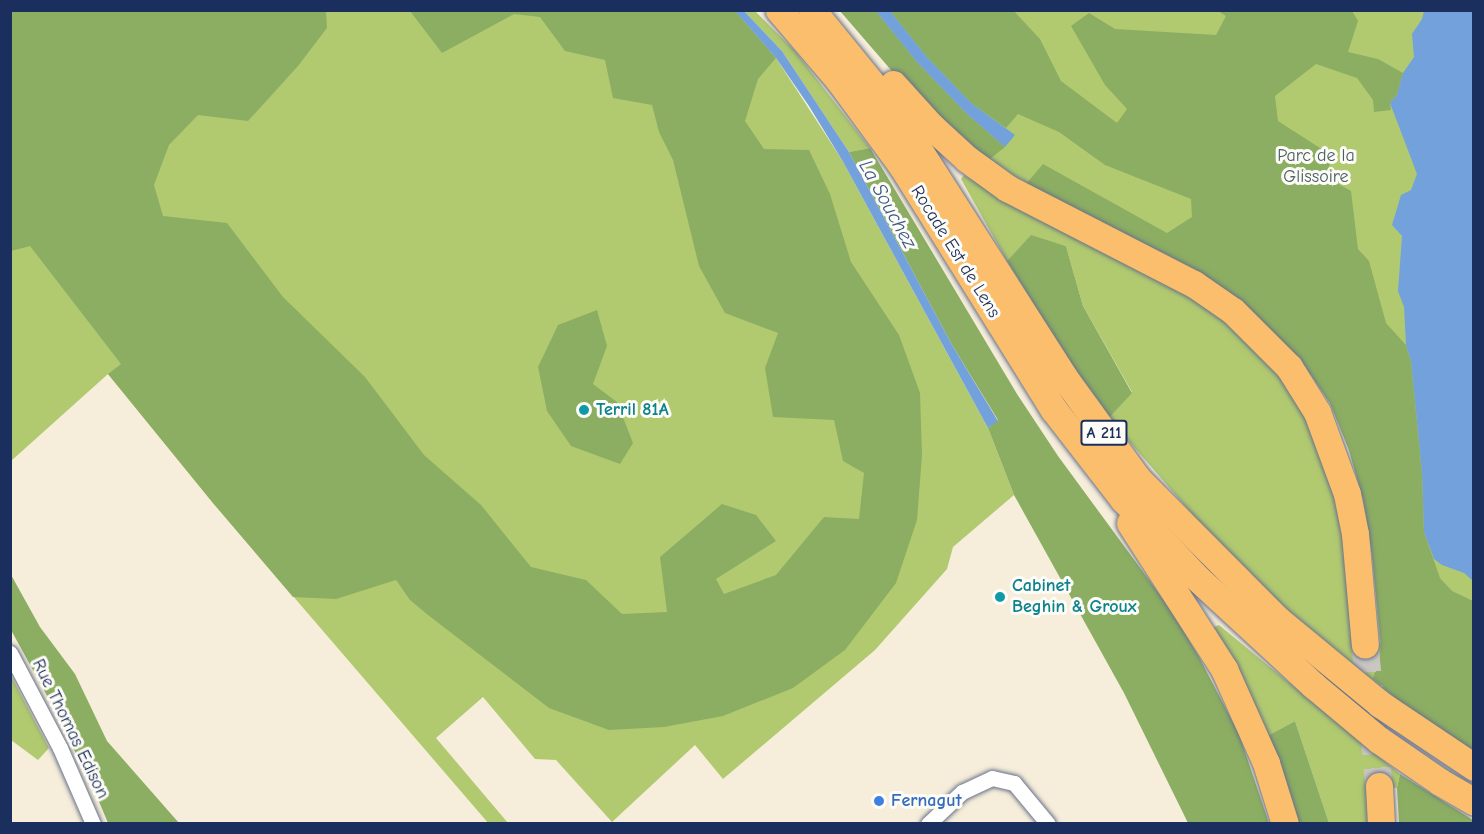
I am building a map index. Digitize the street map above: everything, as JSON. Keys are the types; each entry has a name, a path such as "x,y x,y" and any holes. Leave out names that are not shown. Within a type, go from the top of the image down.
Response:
{"highway":[{"name":"Rocade Est de Lens","path":"779,10 838,79 902,166 1054,410 1123,499"},
{"name":"A 211","path":"817,16 894,111 1064,377 1137,478 1277,619 1380,704 1473,767"},
{"path":"817,16 845,25 905,99 967,159 1007,188 1194,284 1233,311 1282,358 1305,389 1317,412 1347,494 1355,534 1365,645"},
{"name":"A 211","path":"1123,499 1195,576 1313,685 1379,740 1473,801"},
{"path":"1123,499 1131,529 1180,598 1224,669 1266,763 1285,824"},
{"path":"1378,786 1381,824"}],"street":[{"name":"Rue Thomas Edison","path":"10,653 51,729 93,824"},
{"path":"928,824 962,792 992,778 1014,783 1048,824"}],"green space":[{"path":"735,10 776,58 842,160 988,428 1014,495 953,547 947,569 875,650 723,779 695,745 612,822 556,760 535,759 483,697 436,738 508,823 489,824 213,503 108,374 11,461 11,11"},
{"path":"11,11 326,11 327,28 298,66 248,121 198,115 169,145 154,185 163,216 227,223 283,297 365,377 424,455 481,505 531,567 586,580 622,614 667,612 660,557 722,504 756,515 776,541 716,579 724,594 776,575 824,517 859,519 864,473 843,461 834,420 773,417 765,368 778,333 725,313 699,266 673,160 659,132 652,105 613,98 605,60 565,51 540,17 514,14 442,53 410,11 735,11 776,58 758,79 745,121 764,149 809,150 830,194 851,262 899,335 920,393 922,455 917,520 896,583 845,650 793,688 723,716 664,727 609,730 549,708 410,600 396,580 336,599 293,597 108,374 121,364 30,246 11,251"},
{"path":"744,11 755,11 795,51 870,148 849,152 782,51"},
{"name":"Parc de la Glissoire","path":"840,11 1473,11 1473,752 1410,711 1284,607 1212,537 1109,418 1132,392 1083,306 1066,246 1031,236 1007,261 961,179 964,175 1007,201 1203,303 1236,328 1292,390 1311,424 1342,520 1355,646 1380,643 1372,554 1363,499 1349,450 1330,403 1300,359 1243,308 1026,184 966,143"},
{"path":"840,11 876,11 916,61 967,114 1005,147 990,159 966,143 923,107"},
{"path":"890,11 1014,11 1040,39 1061,81 1117,123 1127,109 1105,85 1071,26 1089,13 1115,29 1216,35 1226,16 1218,11 1352,11 1358,21 1348,52 1378,59 1403,73 1397,95 1390,103 1391,110 1374,112 1373,100 1357,78 1316,64 1275,96 1278,121 1334,157 1324,176 1351,191 1358,249 1369,261 1386,323 1406,345 1411,361 1422,473 1424,532 1440,578 1452,591 1473,601 1473,752 1410,711 1373,678 1380,657 1381,643 1372,554 1363,499 1349,450 1330,403 1300,359 1243,308 1026,184 1043,164 1167,233 1192,217 1191,199 1105,165 1059,132 1018,114 1006,128 971,103 926,56"},
{"path":"870,148 1017,394 1058,456 1171,610 1199,657 1239,734 1269,823 1188,823 1124,693 1014,495 988,428 998,420 952,345 849,152"},
{"path":"1031,235 1066,246 1083,306 1132,393 1109,418 1073,368 1007,261"},
{"path":"597,310 607,346 593,384 617,402 633,443 620,464 571,446 547,411 538,367 558,325"},
{"path":"10,573 40,627 75,674 107,741 179,823 108,823 51,703 11,630"},
{"path":"1219,625 1400,774 1397,788 1366,785 1368,823 1329,823 1295,721 1267,736 1214,627"},
{"path":"11,676 49,748 38,760 11,740"},
{"path":"1295,721 1329,823 1295,823 1267,736"},
{"path":"1400,774 1473,820 1473,823 1399,823 1397,788"}],"water":[{"path":"735,11 744,11 782,51 849,152 952,345 998,421 988,428 842,160 776,58"},
{"path":"876,11 890,11 926,56 971,103 1015,135 1005,147 967,114 916,61"},
{"path":"1424,11 1473,11 1473,581 1464,573 1442,565 1434,559 1424,532 1422,473 1411,361 1406,345 1404,307 1398,291 1402,236 1392,225 1401,195 1411,190 1417,174 1390,103 1397,95 1403,73 1414,57 1412,34 1422,19"}],"tunnel":[{"path":"1365,645 1379,786"}],"place":[{"name":"Terril 81A","path":"584,410"},
{"name":"Cabinet Beghin & Groux","path":"1000,597"},
{"name":"Fernagut","path":"879,801"}],"water label":[{"name":"La Souchez","path":"888,204"}]}
